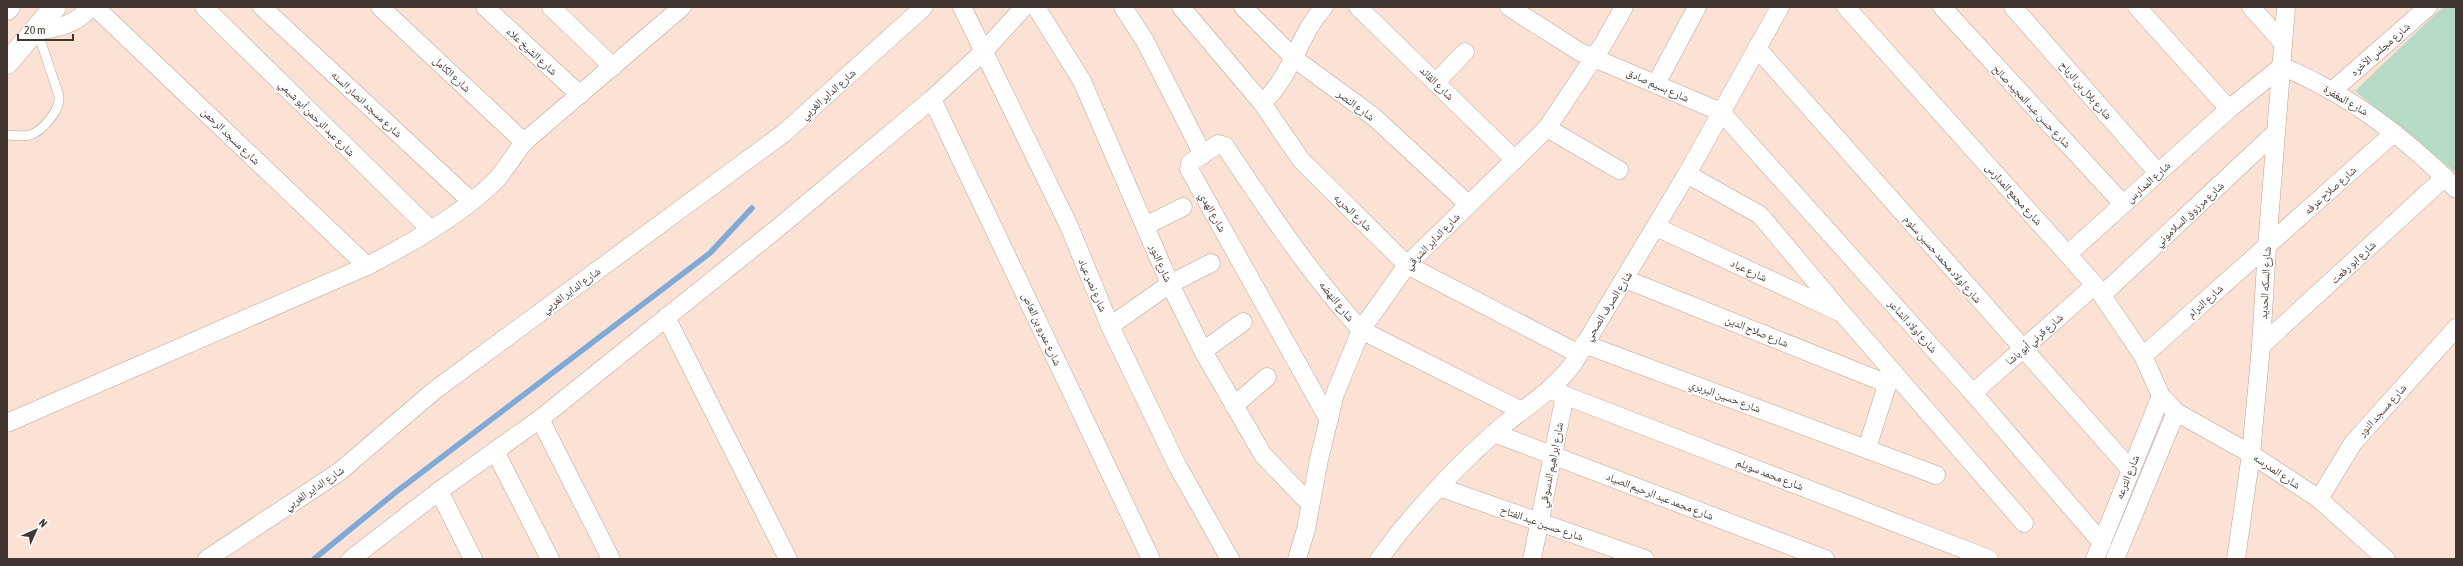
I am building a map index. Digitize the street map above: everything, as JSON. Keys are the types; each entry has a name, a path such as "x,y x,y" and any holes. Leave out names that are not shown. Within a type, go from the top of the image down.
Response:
{"highway":[{"path":"7,63 37,30 55,7"}],"street":[{"path":"37,30 62,27 74,22 91,7"},
{"name":"شارع مسجد الرحمن","path":"95,7 367,266"},
{"name":"شارع عبد الرحمن أبو شيمي","path":"204,7 430,230"},
{"name":"شارع مسجد انصار السنه","path":"262,7 471,201"},
{"name":"شارع الكامل","path":"380,7 524,142"},
{"name":"شارع الشيخ علاء","path":"485,7 580,95"},
{"path":"551,7 613,67"},
{"path":"7,423 367,266 400,249 471,201 498,178 524,142 682,7"},
{"name":"شارع الداير الغربي","path":"207,559 339,472 435,390 784,133 924,7"},
{"name":"شارع نصر عياد","path":"962,7 1069,226 1110,326 1177,465 1230,559"},
{"path":"351,559 439,491 540,419 932,99 984,51 1024,7"},
{"name":"شارع النور","path":"1036,7 1082,81 1170,284 1203,351 1263,455 1310,504"},
{"path":"1123,7 1146,41 1203,154"},
{"name":"شارع الحريه","path":"1181,7 1262,103 1301,160 1407,265 1581,349"},
{"name":"شارع النصر","path":"1243,7 1295,59 1374,117 1468,204"},
{"path":"1262,103 1277,89 1295,59 1311,23 1324,7"},
{"name":"شارع القائد","path":"1358,7 1515,160"},
{"name":"شارع بسيم صادق","path":"1510,7 1573,48 1722,112"},
{"name":"شارع الداير الشرقي","path":"1297,559 1306,529 1310,504 1340,377 1361,330 1407,265 1547,128 1595,57 1624,7"},
{"path":"1656,84 1697,7"},
{"name":"شارع الصرف الصحي","path":"1379,559 1439,487 1494,433 1522,411 1558,392 1563,378 1625,279 1687,174 1780,7"},
{"name":"شارع مجمع المدارس","path":"1846,7 2068,254 2098,290 2143,356 2161,396"},
{"name":"شارع حسن عبد المجيد صالح","path":"1942,7 2123,204"},
{"name":"شارع بلال بن الرباح","path":"2013,7 2158,173"},
{"path":"2137,7 2228,109 2280,67"},
{"path":"2251,7 2283,43"},
{"name":"شارع السكه الحديد","path":"2236,559 2252,454 2280,67 2286,7"},
{"name":"شارع مجلس الآخره","path":"2332,91 2424,8"},
{"name":"شارع اولاد محمد حسين سلوم","path":"1757,48 2022,349 2130,469"},
{"path":"1436,82 1465,52"},
{"name":"شارع المغفرة","path":"2280,67 2332,91 2365,110 2394,133 2450,183"},
{"name":"شارع عمرو بن العاص","path":"932,99 1152,559"},
{"name":"شارع المدارس","path":"2068,254 2228,109"},
{"name":"شارع اولاد الشاعر","path":"1722,112 1973,393 2098,551"},
{"path":"1547,128 1620,170"},
{"name":"شارع مرزوق السلاموني","path":"2098,290 2276,132"},
{"name":"شارع صلاح عرفه","path":"2267,247 2394,133"},
{"name":"شارع النهضه","path":"1203,154 1218,144 1226,146 1266,208 1341,308 1361,330 1522,411"},
{"name":"شارع الهدي","path":"1203,154 1190,163 1189,169 1329,420"},
{"path":"1687,174 1760,214 1842,313 1890,377 2024,523"},
{"name":"شارع ابو رفعت","path":"2261,346 2450,183"},
{"path":"1145,226 1183,207"},
{"name":"شارع عباد","path":"1656,227 1842,313"},
{"name":"شارع الترام","path":"2143,356 2267,247"},
{"path":"1110,326 1170,284 1211,262"},
{"name":"شارع صلاح الدين","path":"1625,279 1890,377"},
{"name":"شارع قرني أبو باشا","path":"1973,393 2022,349 2098,290"},
{"path":"666,317 788,559"},
{"path":"1203,351 1243,322"},
{"name":"شارع مسجد النور","path":"2319,499 2353,442 2456,328"},
{"name":"شارع حسين البربري","path":"1581,349 1867,448 1936,475"},
{"path":"1234,406 1267,377"},
{"path":"1867,448 1890,377"},
{"name":"شارع ابراهيم الدسوقي","path":"1532,559 1553,455 1558,392"},
{"name":"شارع محمد سويلم","path":"1558,392 1989,559"},
{"name":"شارع المدرسه","path":"2161,396 2176,412 2252,454 2319,499 2386,559"},
{"name":"شارع الترعه","path":"2098,551 2130,469 2161,396"},
{"name":"شارع الترعه","path":"2115,559 2176,412"},
{"path":"540,419 611,559"},
{"name":"شارع محمد عبد الرحيم الصياد","path":"1494,433 1825,559"},
{"path":"495,451 550,559"},
{"name":"شارع حسين عبد الفتاح","path":"1439,487 1645,559"},
{"path":"439,491 473,559"}],"lane":[{"path":"7,135 24,136 33,134 58,107 59,96 37,30"}],"green space":[{"path":"2443,7 2456,7 2456,173 2355,91"}],"waterway":[{"path":"314,559 396,492 710,253 752,208"}]}
